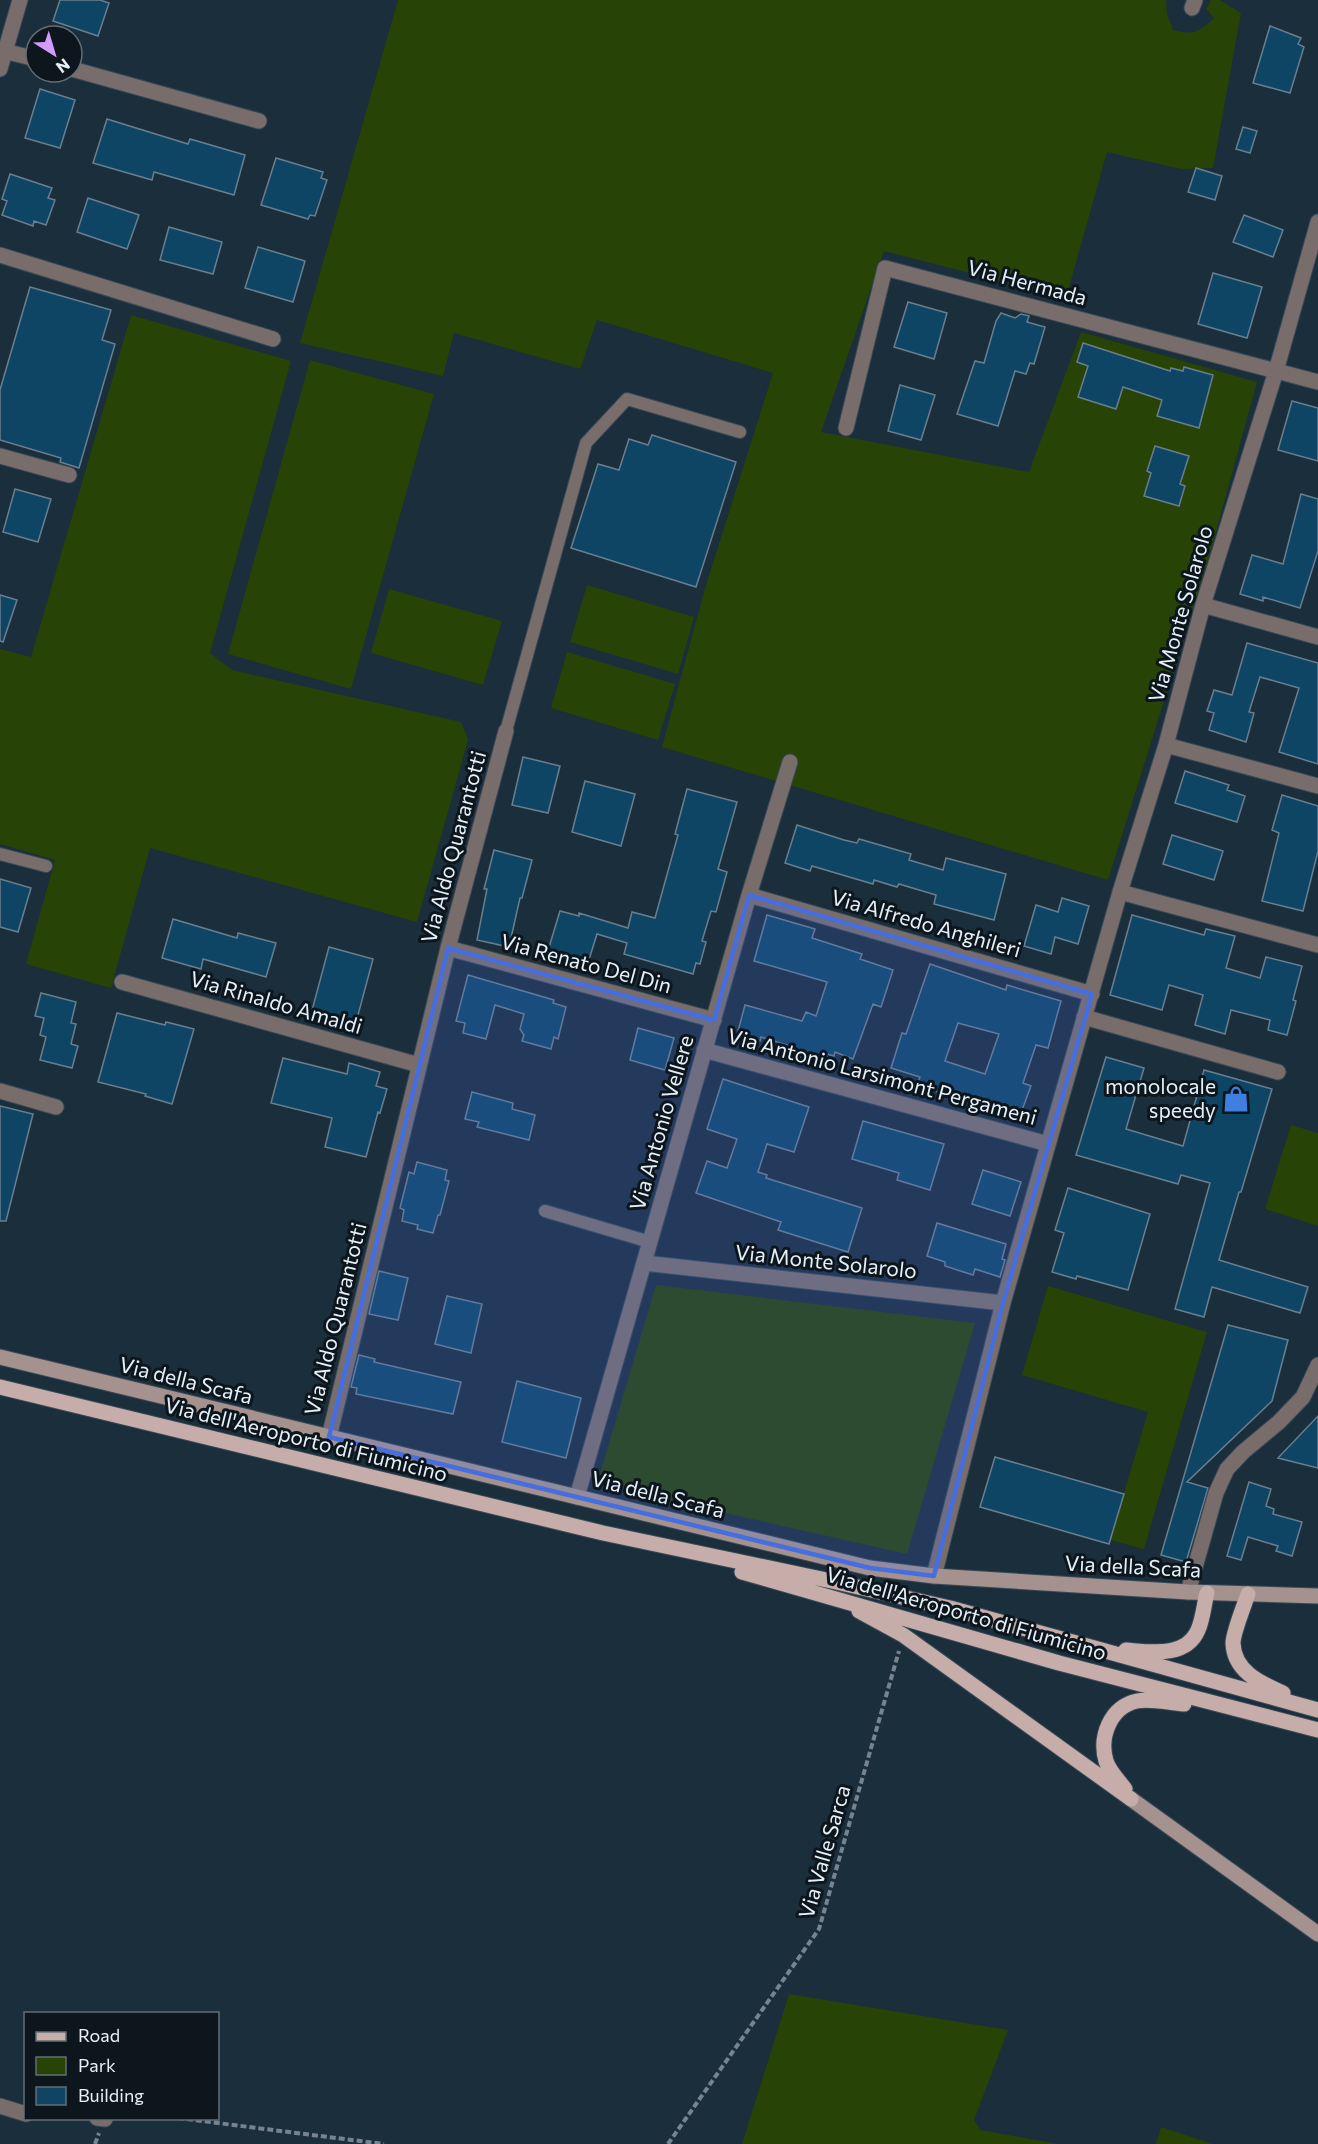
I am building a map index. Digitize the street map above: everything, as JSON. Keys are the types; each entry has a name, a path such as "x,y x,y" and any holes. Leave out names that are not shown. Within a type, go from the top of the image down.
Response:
{"main road":[{"name":"Via dell'Aeroporto di Fiumicino","path":"0,1387 603,1533 938,1606 1318,1710"},
{"name":"Via dell'Aeroporto di Fiumicino","path":"603,1533 1059,1663 1221,1707 1318,1730"},
{"path":"1084,1646 1160,1653 1189,1644 1199,1629 1207,1593"},
{"path":"1248,1594 1233,1642 1237,1660 1256,1680 1318,1710"},
{"path":"832,1597 903,1635 1131,1799"},
{"path":"1131,1799 1107,1762 1103,1735 1115,1715 1127,1705 1139,1701 1221,1707"}],"street":[{"path":"0,69 3,50 20,0"},
{"path":"3,50 24,56"},
{"path":"84,72 260,122"},
{"name":"Via Monte Solarolo","path":"934,1576 1003,1303 1084,1017 1166,745 1203,604 1276,371 1318,222"},
{"path":"0,255 273,339"},
{"name":"Via Hermada","path":"846,428 885,268 1318,382"},
{"path":"0,456 69,475"},
{"path":"1203,604 1318,637"},
{"name":"Via Aldo Quarantotti","path":"329,1437 448,948 507,731"},
{"path":"1166,745 1318,786"},
{"name":"Via Antonio Vellere","path":"577,1497 704,1050 790,762"},
{"path":"1120,892 1318,945"},
{"name":"Via Alfredo Anghileri","path":"749,895 1092,994"},
{"name":"Via Renato Del Din","path":"448,948 714,1020"},
{"name":"Via Rinaldo Amaldi","path":"122,982 419,1065"},
{"path":"1084,1017 1278,1072"},
{"name":"Via Antonio Larsimont Pergameni","path":"704,1050 1048,1144"},
{"path":"0,1091 56,1107"},
{"name":"Via Monte Solarolo","path":"644,1263 1003,1303"},
{"name":"Via della Scafa","path":"0,1358 870,1568 934,1576 1188,1592 1318,1596"},
{"path":"1188,1592 1216,1493 1227,1469 1303,1397 1318,1365"},
{"path":"1131,1799 1318,1934"},
{"path":"0,2106 24,2113"}],"lane":[{"name":"Via Aldo Quarantotti","path":"507,731 586,443 627,399 740,432"},
{"path":"0,854 46,866"},
{"path":"545,1211 650,1242"}],"path":[{"name":"Via Valle Sarca","path":"668,2144 819,1929 903,1635"},
{"path":"194,2120 384,2144"}],"highlighted area":[{"path":"749,895 1092,994 1003,1303 934,1576 870,1568 329,1437 448,948 714,1020"}],"green space":[{"path":"398,0 1166,0 1167,14 1173,30 1185,32 1200,30 1214,18 1206,9 1211,0 1220,0 1241,13 1213,168 1181,169 1107,152 1066,298 884,251 821,432 1029,472 1081,332 1257,382 1211,550 1108,880 662,747 706,585 773,373 597,320 580,369 454,333 443,376 300,343"},
{"path":"131,315 291,361 210,653 232,670 461,722 468,740 417,922 150,848 111,988 26,964 55,860 0,844 0,649 31,657"},
{"path":"310,360 434,394 351,689 228,654"},
{"path":"587,585 694,617 678,674 570,642"},
{"path":"389,589 502,621 483,685 371,653"},
{"path":"567,652 675,684 658,740 551,708"},
{"path":"1291,1125 1318,1133 1318,1226 1265,1209"},
{"path":"656,1285 975,1323 907,1554 597,1484"},
{"path":"1048,1286 1207,1332 1144,1549 1110,1540 1148,1412 1022,1375"},
{"path":"789,1994 1008,2030 974,2120 980,2130 1059,2144 742,2144"},
{"path":"1161,2127 1213,2144 1156,2144"}],"building":[{"path":"60,0 100,0 109,3 98,36 84,31 84,24 62,24 53,21"},
{"path":"1270,26 1301,38 1298,44 1304,47 1290,93 1253,83"},
{"path":"40,89 75,100 60,148 25,138"},
{"path":"107,119 188,144 190,139 245,155 234,195 154,172 152,180 93,163"},
{"path":"1243,127 1257,131 1250,153 1236,149"},
{"path":"276,158 323,172 321,178 327,180 315,216 310,215 308,219 261,205"},
{"path":"1196,168 1222,176 1215,200 1188,192"},
{"path":"10,174 52,188 48,198 55,200 46,225 34,221 33,226 2,215 7,201 2,199"},
{"path":"88,198 139,215 127,249 77,232"},
{"path":"1244,215 1283,230 1273,257 1233,242"},
{"path":"169,227 222,242 213,274 160,260"},
{"path":"258,247 305,261 293,302 245,288"},
{"path":"1213,273 1262,287 1247,338 1198,324"},
{"path":"30,287 111,310 102,340 115,344 79,468 60,462 61,458 0,440 0,390"},
{"path":"908,302 947,313 934,359 894,347"},
{"path":"1001,313 1015,318 1021,314 1029,316 1027,322 1045,327 1034,364 1030,363 1026,374 1015,371 998,426 957,414 975,361 984,363 996,321"},
{"path":"1083,343 1170,371 1171,368 1183,371 1184,367 1213,375 1199,428 1157,416 1162,400 1123,387 1116,409 1078,397 1088,366 1077,362"},
{"path":"900,385 935,395 921,440 888,431"},
{"path":"1292,401 1318,408 1318,461 1278,450"},
{"path":"652,435 736,462 696,587 571,548 598,464 619,470 629,439 648,445"},
{"path":"1155,446 1189,456 1180,484 1185,486 1179,506 1144,496 1151,473 1147,471"},
{"path":"15,489 51,499 38,542 3,532"},
{"path":"1301,494 1318,499 1318,551 1300,608 1263,597 1263,601 1240,594 1252,555 1283,564"},
{"path":"0,595 17,600 3,642 0,641"},
{"path":"1247,643 1318,663 1318,764 1279,752 1299,688 1260,677 1249,712 1254,713 1246,742 1209,730 1214,713 1207,711 1214,690 1232,695"},
{"path":"523,757 560,766 548,813 512,805"},
{"path":"1185,771 1229,785 1227,790 1245,796 1237,822 1175,803"},
{"path":"585,781 635,794 621,846 572,832"},
{"path":"687,789 737,802 718,869 727,872 716,912 711,911 702,941 706,942 700,964 696,963 693,974 624,954 627,943 597,934 587,966 547,954 560,911 579,916 579,913 628,928 632,912 655,918 678,835 675,834"},
{"path":"1282,795 1318,806 1318,851 1303,911 1262,901 1279,833 1272,830"},
{"path":"797,825 844,840 857,843 859,839 911,854 909,860 943,870 946,858 1006,874 994,920 934,904 936,895 899,884 897,887 874,880 873,884 812,866 810,871 785,863"},
{"path":"1172,835 1223,851 1214,880 1163,864"},
{"path":"494,850 532,860 522,898 520,898 509,947 477,940 487,889 484,889"},
{"path":"0,879 31,888 18,932 0,927"},
{"path":"1062,898 1089,906 1078,944 1055,937 1051,954 1024,946 1036,905 1058,912"},
{"path":"767,915 815,929 812,938 862,954 860,959 893,970 881,1007 873,1004 853,1059 835,1052 834,1056 827,1054 826,1059 816,1055 814,1059 808,1057 807,1060 790,1054 793,1047 761,1037 760,1041 737,1035 745,1005 802,1021 806,1012 816,1016 827,982 754,961"},
{"path":"1132,915 1204,935 1206,929 1235,936 1226,968 1260,978 1266,957 1302,966 1287,1035 1268,1030 1270,1020 1231,1010 1225,1034 1195,1025 1203,995 1169,985 1162,1010 1110,995"},
{"path":"173,919 237,938 238,933 276,943 266,977 203,959 201,969 162,958"},
{"path":"329,947 373,959 354,1030 310,1018"},
{"path":"930,964 1006,990 1007,985 1061,1001 1048,1048 1036,1045 1023,1083 1031,1086 1019,1118 917,1085 920,1077 891,1068 902,1033 906,1034","holes":["958,1023 999,1034 985,1074 945,1061"]},
{"path":"468,975 554,1000 553,1003 566,1007 558,1039 554,1037 551,1049 522,1041 524,1035 520,1029 524,1014 495,1005 486,1039 463,1033 465,1023 456,1021"},
{"path":"41,993 76,1002 71,1023 76,1024 71,1044 78,1046 72,1068 40,1060 46,1037 40,1035 44,1018 35,1016"},
{"path":"117,1013 165,1025 166,1022 194,1029 172,1104 145,1096 146,1094 98,1082"},
{"path":"638,1028 674,1038 665,1070 630,1060"},
{"path":"1106,1057 1144,1068 1126,1129 1183,1146 1204,1070 1272,1089 1219,1260 1308,1287 1300,1313 1212,1287 1204,1317 1175,1309 1210,1183 1181,1175 1178,1184 1076,1155"},
{"path":"283,1058 347,1074 349,1063 380,1072 376,1086 387,1089 380,1113 378,1112 366,1157 325,1147 332,1118 271,1103"},
{"path":"723,1079 809,1107 794,1152 767,1144 758,1172 767,1175 766,1178 862,1208 848,1252 778,1230 781,1222 696,1193 707,1161 727,1168 737,1139 707,1129"},
{"path":"472,1092 513,1103 512,1109 535,1115 529,1140 477,1127 479,1122 465,1119"},
{"path":"0,1106 33,1114 6,1221 0,1221"},
{"path":"863,1121 944,1144 930,1190 897,1180 899,1173 852,1159"},
{"path":"417,1162 447,1170 445,1180 449,1181 433,1233 417,1229 418,1225 402,1221 404,1210 400,1208 409,1172 414,1174"},
{"path":"983,1170 1021,1182 1010,1216 972,1204"},
{"path":"1068,1188 1150,1214 1128,1290 1077,1276 1076,1279 1052,1272 1064,1233 1055,1230"},
{"path":"937,1223 1006,1244 1002,1259 1005,1260 1000,1277 975,1269 973,1275 945,1266 945,1262 927,1256"},
{"path":"379,1271 408,1278 398,1320 369,1314"},
{"path":"447,1296 482,1304 471,1353 435,1344"},
{"path":"1228,1325 1288,1340 1272,1401 1187,1482 1208,1488 1186,1562 1161,1555"},
{"path":"359,1355 375,1359 374,1362 461,1382 453,1414 356,1394 357,1388 351,1387"},
{"path":"517,1381 581,1398 566,1458 502,1442"},
{"path":"1318,1416 1318,1468 1278,1458"},
{"path":"995,1457 1124,1494 1109,1544 980,1507"},
{"path":"1249,1482 1271,1489 1266,1506 1274,1509 1273,1514 1302,1522 1292,1556 1276,1551 1278,1546 1248,1537 1241,1560 1227,1556"}],"place":[{"name":"monolocale speedy","path":"1236,1099"}]}
